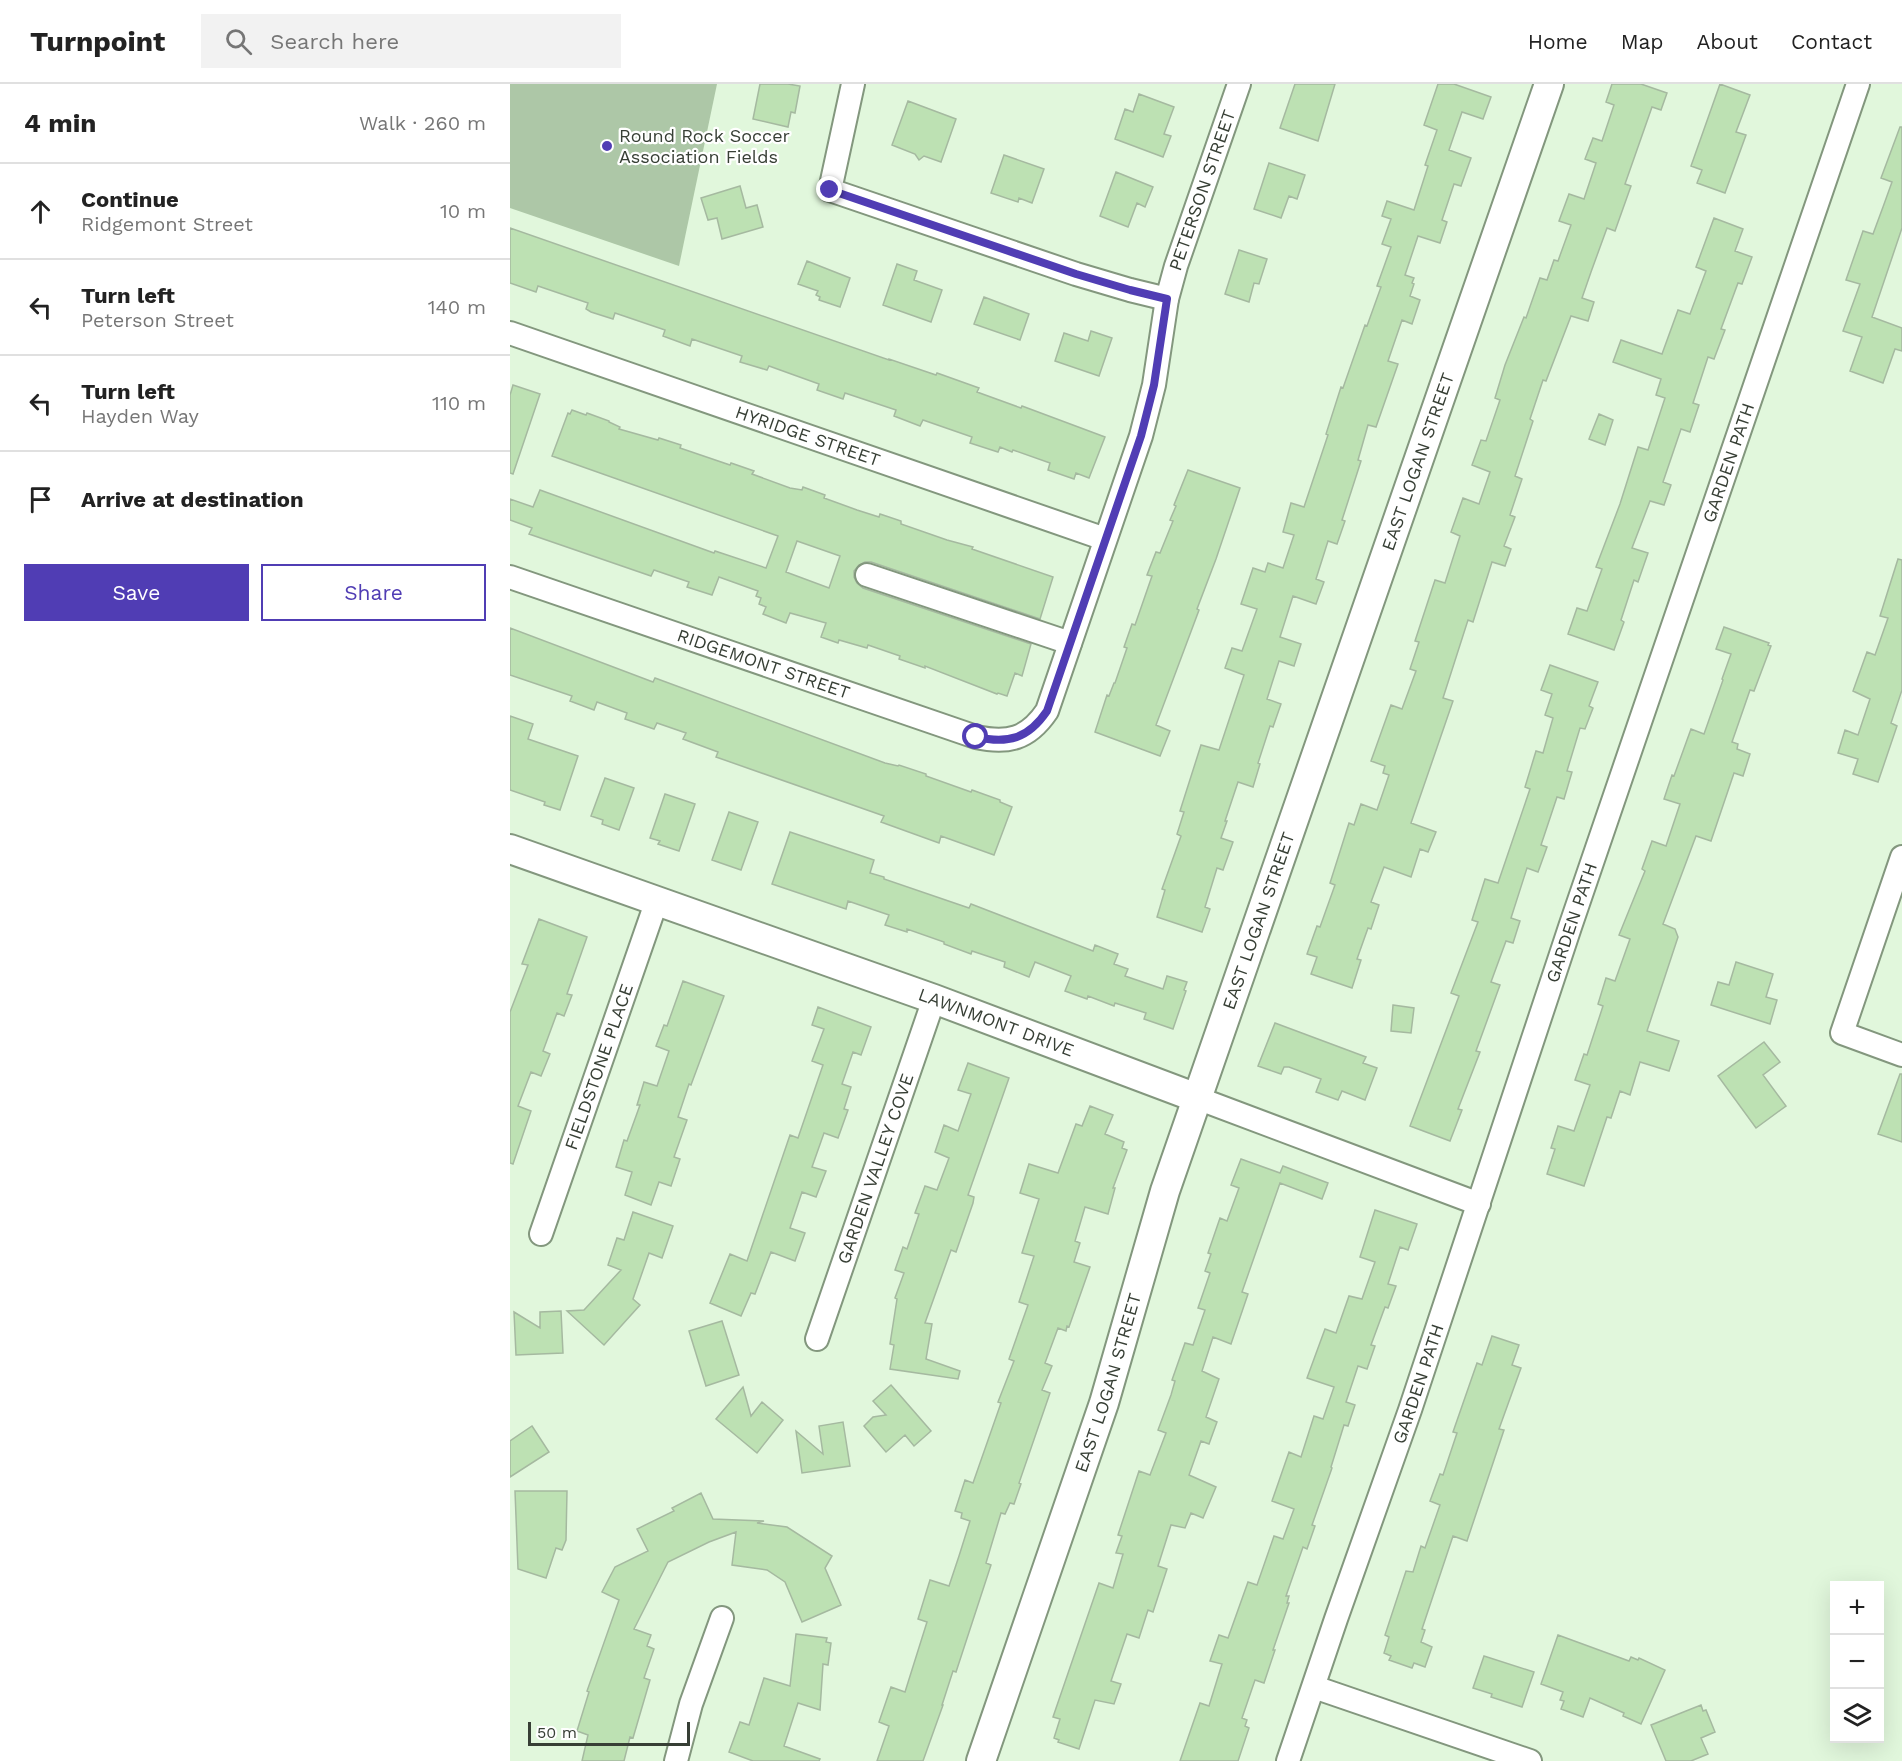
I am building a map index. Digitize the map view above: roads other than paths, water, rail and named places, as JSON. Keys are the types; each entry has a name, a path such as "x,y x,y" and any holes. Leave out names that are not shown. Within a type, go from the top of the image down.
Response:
{"street":[{"path":"853,84 830,190 1076,274 1167,299"},
{"name":"PETERSON STREET","path":"1020,736 1037,725 1047,711 1141,436 1154,385 1167,299 1176,266 1239,84"},
{"name":"EAST LOGAN STREET","path":"981,1761 1104,1402 1165,1191 1549,84"},
{"name":"GARDEN PATH","path":"1288,1761 1410,1410 1574,916 1858,84"},
{"name":"HYRIDGE STREET","path":"510,333 1105,539"},
{"path":"867,574 1070,643"},
{"name":"RIDGEMONT STREET","path":"510,577 976,737 993,741 1020,736"},
{"name":"LAWNMONT DRIVE","path":"510,849 934,999 1479,1204"},
{"path":"1902,857 1842,1033 1902,1054"},
{"name":"FIELDSTONE PLACE","path":"541,1234 657,900"},
{"name":"GARDEN VALLEY COVE","path":"817,1339 934,999"},
{"path":"676,1761 691,1704 722,1618"},
{"path":"1314,1687 1530,1761"}],"place":[{"name":"Round Rock Soccer Association Fields","path":"607,146"}]}
